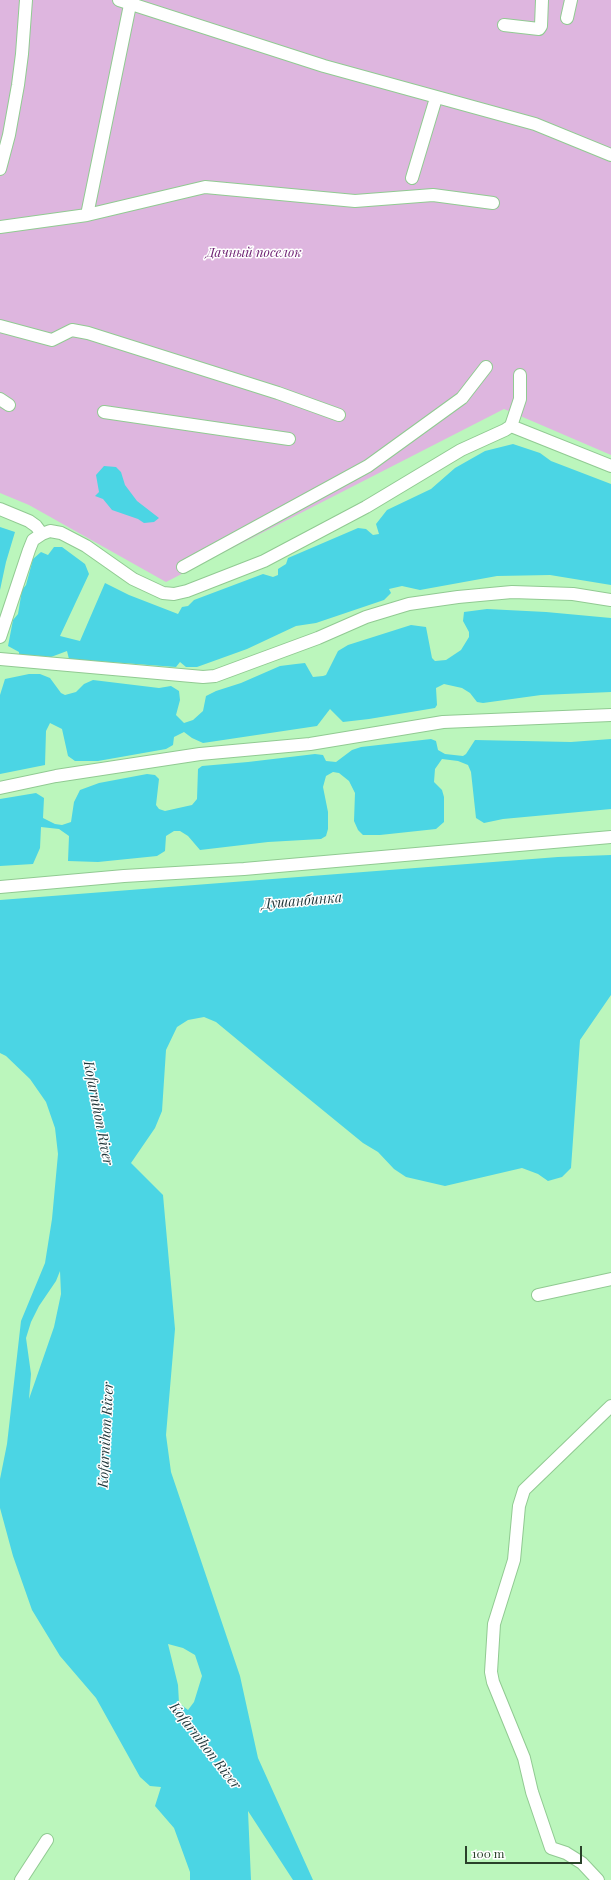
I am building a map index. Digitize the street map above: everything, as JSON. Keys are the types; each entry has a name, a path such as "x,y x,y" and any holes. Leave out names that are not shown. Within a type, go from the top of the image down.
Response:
{"street":[{"path":"0,169 9,135 18,85 26,0"},
{"path":"118,0 131,2 324,66 535,124 611,155"},
{"path":"504,25 539,29 541,26 542,0"},
{"path":"567,18 571,0"},
{"path":"87,215 131,2"},
{"path":"412,178 436,98"},
{"path":"0,227 87,215 206,187 355,201 433,195 493,203"},
{"path":"0,326 52,340 72,330 88,333 278,393 339,415"},
{"path":"183,566 368,466 462,398 486,367"},
{"path":"0,637 28,550 33,540 42,534 50,531 61,533 86,546 133,579 163,593 181,592 264,561 366,507 461,450 505,430 511,426 520,399 520,375"},
{"path":"104,412 289,440"},
{"path":"511,426 611,466"},
{"path":"0,509 29,520 42,534"},
{"path":"0,659 203,677 215,676 318,638 366,617 408,604 458,597 512,592 573,594 611,600"},
{"path":"0,788 56,776 200,754 310,744 443,722 611,715"},
{"path":"0,887 244,869 611,836"},
{"path":"538,1295 611,1280"},
{"path":"598,1880 582,1863 566,1853 551,1848 532,1792 524,1758 493,1682 491,1672 494,1624 514,1560 519,1506 524,1490 611,1406"},
{"path":"21,1880 47,1840"}],"green space":[{"name":"Дачный поселок","path":"0,0 611,0 611,455 504,409 166,582 29,505 0,493"}],"water":[{"path":"513,444 540,453 551,461 611,484 611,585 550,575 497,576 420,590 402,586 389,589 391,593 384,600 316,623 296,626 247,649 197,667 186,667 180,662 176,667 69,659 67,651 51,657 29,655 26,662 19,659 19,652 8,646 13,620 18,614 22,590 26,585 33,559 41,552 48,555 54,547 62,547 85,564 89,574 60,636 80,641 105,583 129,595 178,614 182,607 188,606 194,600 263,574 273,577 278,575 278,569 286,564 288,558 358,528 366,529 373,535 379,534 376,524 387,510 431,489 455,468 485,451"},
{"path":"104,466 116,467 121,472 125,485 137,501 159,518 154,522 144,523 138,519 112,510 103,499 95,496 99,492 96,475"},
{"path":"0,527 15,532 6,562 0,590"},
{"path":"487,609 546,612 611,618 611,692 541,695 483,703 477,702 470,693 462,688 444,684 436,688 437,705 435,708 343,722 330,709 317,726 203,743 184,732 174,737 173,745 166,749 98,761 75,761 68,756 62,729 50,723 46,731 45,765 0,774 0,695 5,679 29,674 40,674 50,678 61,693 65,695 76,692 84,684 93,680 159,688 171,686 179,691 180,700 176,715 184,723 193,720 203,711 206,696 216,691 241,683 280,666 305,663 313,677 326,675 338,651 348,645 411,625 426,627 432,658 435,661 446,660 461,650 469,637 469,632 463,621 464,612"},
{"path":"431,739 436,741 438,750 445,754 463,756 475,740 571,742 611,739 611,809 503,819 484,823 476,818 471,772 468,765 458,761 442,759 435,769 434,782 442,790 444,797 444,822 436,829 380,835 363,835 358,830 354,821 355,793 349,781 339,773 333,772 326,776 323,787 328,812 328,829 326,836 321,839 268,842 200,850 188,836 180,831 174,831 166,836 165,851 157,856 98,862 68,861 69,836 59,829 41,827 40,848 33,864 0,866 0,799 36,793 44,798 43,818 55,824 62,825 71,822 74,802 80,790 99,783 147,774 155,775 159,779 156,805 159,809 165,811 192,805 197,799 198,769 202,766 315,754 323,755 326,761 336,762 352,750 361,747"},
{"path":"611,855 611,995 580,1040 571,1168 562,1177 548,1181 538,1174 522,1168 445,1186 406,1177 394,1169 378,1152 363,1143 216,1022 204,1017 188,1020 177,1027 166,1050 162,1111 155,1128 131,1163 163,1195 175,1329 166,1435 171,1472 240,1676 258,1758 313,1880 293,1880 248,1811 251,1880 190,1880 190,1872 174,1828 155,1806 161,1787 150,1786 140,1777 96,1698 60,1656 32,1610 13,1556 0,1508 0,1479 7,1444 21,1321 45,1263 52,1219 58,1154 55,1128 46,1102 30,1079 6,1056 0,1053 0,900 558,857","holes":["60,1271 61,1294 54,1327 29,1399 31,1374 26,1338 31,1322 39,1306 56,1281","168,1644 183,1648 195,1655 202,1676 194,1702 188,1710 179,1703 178,1685"]}],"water label":[{"name":"Душанбинка","path":"302,901"},
{"name":"Kofarnihon River","path":"98,1113"},
{"name":"Kofarnihon River","path":"106,1435"},
{"name":"Kofarnihon River","path":"205,1746"}]}
